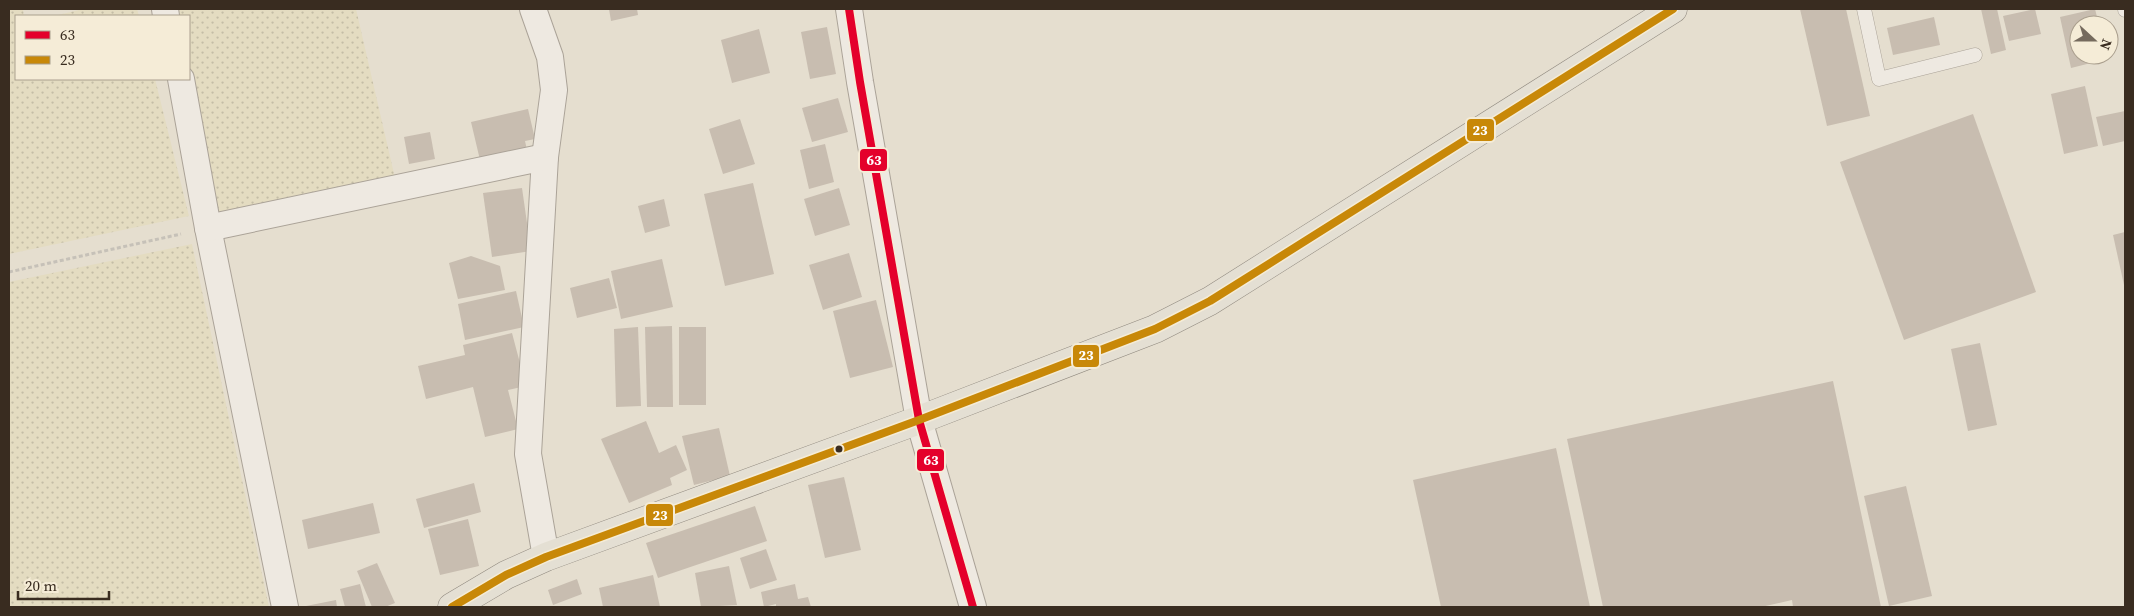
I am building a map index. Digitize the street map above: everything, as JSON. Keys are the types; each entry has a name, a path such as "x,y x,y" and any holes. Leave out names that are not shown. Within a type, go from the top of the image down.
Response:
{"main road":[{"path":"465,603 546,557 918,420 1156,329 1210,301 1673,9"}],"street":[{"path":"533,9 550,57 554,90 545,157 528,454 546,557"},
{"path":"850,9 860,82 918,420 973,607"},
{"path":"181,80 208,228 286,607"},
{"path":"208,228 545,157"}],"lane":[{"path":"1864,9 1879,79 1975,55"}],"path":[{"path":"9,272 208,228"}],"shaded area":[{"path":"9,9 23,9 24,15 15,15 15,80 155,80 189,216 9,254"},
{"path":"83,9 137,9 139,15 58,15"},
{"path":"174,9 356,9 395,178 219,214 190,80 190,15 176,15"},
{"path":"192,244 269,607 9,607 9,282"}],"building":[{"path":"609,9 637,9 638,15 611,21"},
{"path":"1800,9 1846,9 1870,116 1827,126"},
{"path":"1981,9 1997,9 2006,50 1991,54"},
{"path":"2035,9 2041,34 2009,41 2003,16"},
{"path":"2095,9 2096,15 2069,15 2069,59 2060,17"},
{"path":"1934,17 1940,45 1893,55 1887,28"},
{"path":"827,27 836,74 810,79 801,32"},
{"path":"759,29 770,73 732,83 721,40"},
{"path":"2070,65 2083,65 2071,68"},
{"path":"2085,86 2098,146 2064,154 2051,94"},
{"path":"838,98 848,132 812,142 802,108"},
{"path":"528,109 535,139 525,141 527,150 480,160 471,122"},
{"path":"2125,111 2125,141 2103,146 2096,117"},
{"path":"1973,114 2036,292 1904,340 1840,162"},
{"path":"740,119 755,164 723,174 709,129"},
{"path":"430,132 435,159 409,164 404,137"},
{"path":"825,144 834,182 809,189 800,150"},
{"path":"753,183 774,274 725,286 704,194"},
{"path":"522,188 531,251 492,257 483,193"},
{"path":"839,188 850,225 815,236 804,199"},
{"path":"664,199 670,226 645,233 638,206"},
{"path":"2125,232 2125,285 2124,285 2113,235"},
{"path":"849,253 862,297 823,310 809,265"},
{"path":"471,256 500,266 505,290 458,299 449,263"},
{"path":"662,259 673,307 621,319 611,271"},
{"path":"609,278 617,308 577,318 570,288"},
{"path":"516,291 524,327 465,340 458,304"},
{"path":"876,300 893,367 850,378 833,311"},
{"path":"672,326 673,407 647,407 645,327"},
{"path":"638,327 641,406 616,407 614,329"},
{"path":"679,327 706,327 706,405 679,405"},
{"path":"512,333 526,386 508,390 518,429 485,437 473,387 426,399 418,366 465,355 463,345"},
{"path":"1980,343 1997,425 1968,431 1951,349"},
{"path":"1833,381 1881,607 1793,607 1792,600 1761,607 1603,607 1567,439"},
{"path":"646,421 659,453 676,445 687,470 670,478 672,485 629,503 601,439"},
{"path":"719,428 730,476 694,485 682,436"},
{"path":"1556,448 1590,607 1441,607 1413,480"},
{"path":"844,477 861,550 825,558 808,485"},
{"path":"474,483 481,512 424,528 416,499"},
{"path":"1906,486 1932,596 1889,606 1864,496"},
{"path":"373,503 380,533 308,549 302,520"},
{"path":"755,506 767,541 658,578 646,543"},
{"path":"468,519 479,566 440,575 428,529"},
{"path":"766,549 777,580 750,589 740,558"},
{"path":"377,563 395,603 385,607 372,607 357,571"},
{"path":"729,566 737,605 701,607 695,573"},
{"path":"653,575 660,607 603,607 599,588"},
{"path":"577,579 582,594 553,605 548,590"},
{"path":"360,584 366,607 345,607 340,589"},
{"path":"795,584 798,599 808,597 811,607 776,607 776,604 764,607 761,592"},
{"path":"336,600 337,607 306,606"}],"transit line":[{"name":"63","path":"849,9 919,420 973,607"},
{"name":"23","path":"452,607 506,575 546,557 919,420 1155,329 1210,301 1673,9"}]}
